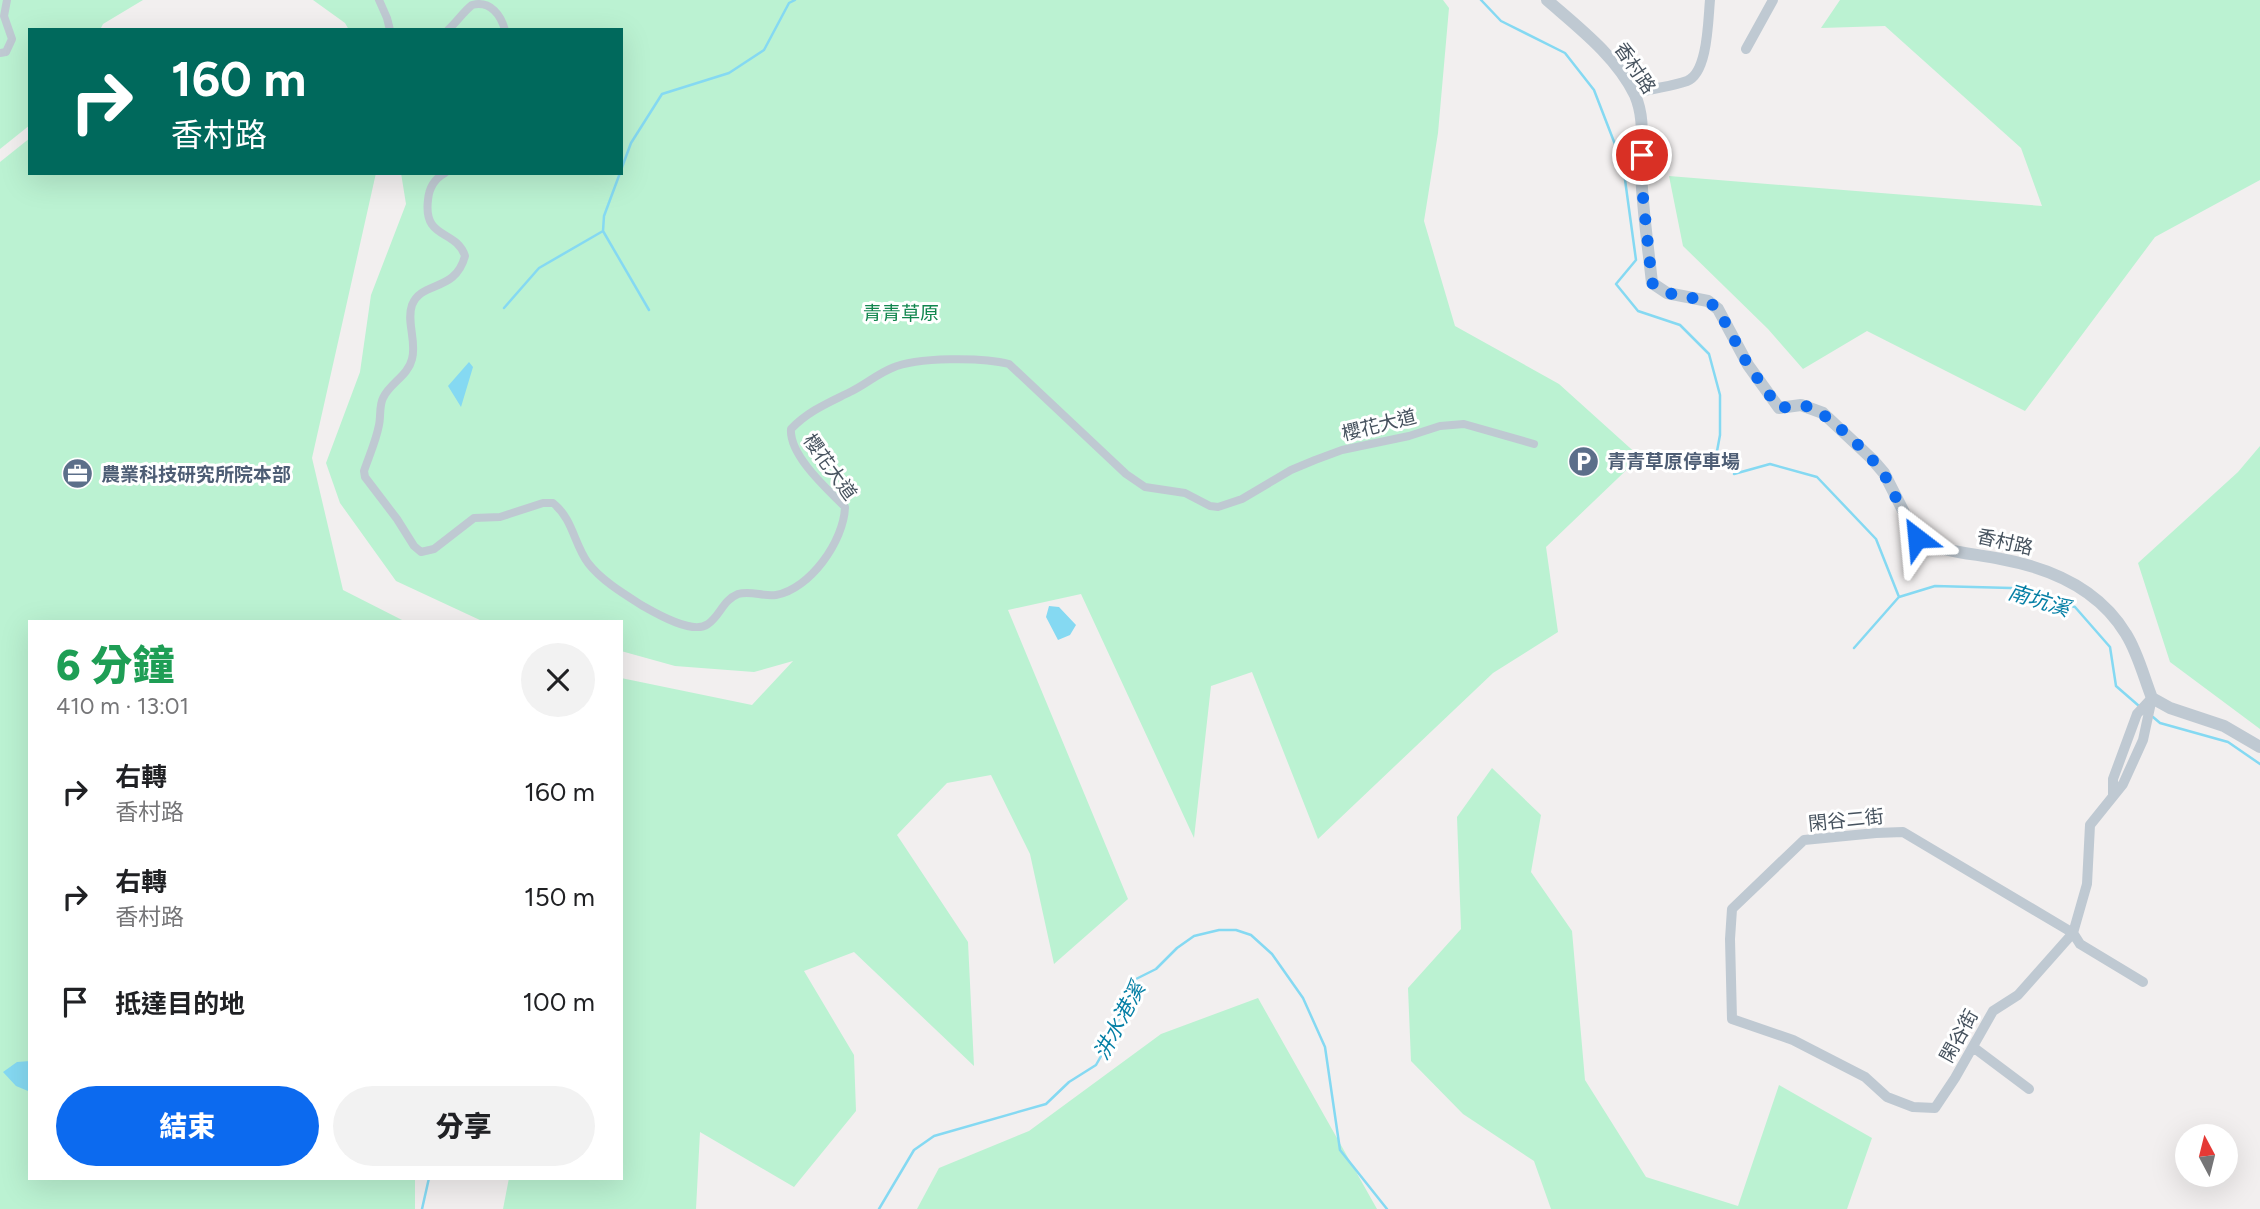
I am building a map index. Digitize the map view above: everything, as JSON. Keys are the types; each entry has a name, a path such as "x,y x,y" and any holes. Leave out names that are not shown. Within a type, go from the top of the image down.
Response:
{"street":[{"path":"0,53 6,51 12,39 4,16 7,0"},
{"path":"379,0 390,28"},
{"name":"香村路","path":"1547,0 1584,31 1617,68 1634,94 1643,118 1640,168 1652,283 1667,293 1708,301 1718,309 1748,365 1779,408 1801,405 1823,413 1872,459 1884,473 1917,538 1947,550 2003,559 2048,572 2071,582 2103,603 2127,635 2150,707"},
{"path":"1634,94 1690,80 1700,69 1710,0"},
{"path":"1745,49 1773,0"},
{"path":"450,28 474,3 482,1 498,9 504,28"},
{"name":"櫻花大道","path":"443,175 433,183 426,212 430,224 439,234 457,242 465,256 457,275 418,295 411,307 410,320 414,341 412,360 401,378 383,398 379,424 364,471 365,477 421,552 434,549 474,518 500,517 544,503 553,503 568,519 588,562 603,578 646,607 685,626 697,628 708,624 721,608 738,594 773,595 784,592 800,584 821,563 838,539 845,519 845,508 792,445 791,429 807,413 860,387 877,375 906,363 987,360 1009,364 1126,474 1145,487 1185,493 1210,506 1219,507 1242,499 1292,470 1342,450 1400,439 1440,426 1464,424 1534,444"},
{"path":"2150,707 2170,708 2224,726 2260,747"},
{"name":"閑谷街","path":"2113,796 2113,779 2137,714 2150,707"},
{"name":"閑谷街","path":"1732,1019 1793,1040 1865,1077 1886,1097 1913,1107 1935,1108 1993,1011 2018,995 2073,933 2087,884 2090,825 2123,784 2143,740 2150,707"},
{"name":"閑谷二街","path":"1732,1019 1732,909 1804,840 1876,832 1903,832 2073,933 2080,944 2143,982"},
{"path":"1973,1047 2029,1089"}],"green space":[{"path":"0,0 143,0 103,24 101,28 28,28 28,127 0,149"},
{"name":"青青草原","path":"313,0 1443,0 1449,8 1438,133 1424,221 1455,326 1559,384 1640,457 1546,547 1558,632 1493,673 1318,839 1252,672 1211,686 1194,838 1081,594 1008,610 1128,899 1054,964 1030,854 991,775 947,783 897,835 968,942 974,1066 854,952 804,971 854,1055 856,1111 794,1187 700,1132 696,1209 503,1209 509,1180 623,1180 623,678 752,705 793,661 754,672 675,666 623,652 623,620 480,620 396,581 340,503 326,463 360,372 371,295 406,204 401,175 623,175 623,28 348,28 345,23"},
{"path":"1840,0 2260,0 2260,180 2155,237 2025,411 1867,331 1803,369 1768,329 1683,246 1669,176 2042,206 2021,148 1885,26 1821,28"},
{"path":"28,140 28,175 376,175 312,458 343,590 402,620 28,620 28,1180 415,1180 415,1209 0,1209 0,162"},
{"path":"2260,446 2260,729 2170,662 2138,563 2238,472"},
{"path":"1492,768 1541,815 1531,872 1572,931 1585,1080 1646,1177 1738,1206 1779,1085 1872,1138 1847,1209 1551,1209 1534,1161 1463,1114 1411,1061 1408,988 1461,929 1457,817"},
{"path":"1258,998 1377,1209 917,1209 939,1168 1029,1131 1161,1034"}],"water":[{"path":"469,362 473,367 461,407 448,386"},
{"path":"1049,606 1059,607 1076,625 1070,635 1058,640 1046,617"},
{"path":"28,1061 28,1091 16,1086 3,1072 17,1062"}],"waterway":[{"path":"623,165 631,143 662,94 729,73 764,50 789,3 795,0"},
{"name":"南坑溪","path":"1481,0 1501,21 1565,53 1594,90 1623,165 1636,260 1616,284 1638,311 1680,325 1709,354 1720,395 1720,435 1715,462"},
{"path":"504,308 539,268 603,231 604,216 619,175"},
{"path":"603,231 649,310"},
{"name":"南坑溪","path":"1734,474 1770,464 1817,477 1876,539 1899,597 1935,586 2011,588 2075,607 2110,647 2116,686 2139,706"},
{"path":"1854,648 1898,598"},
{"name":"南坑溪","path":"2153,717 2160,723 2228,742 2260,764"},
{"name":"汫水港溪","path":"879,1209 914,1150 934,1136 1046,1104 1069,1082 1096,1065 1136,979 1156,969 1194,936 1219,930 1236,930 1251,935 1272,954 1303,998 1325,1047 1340,1150 1387,1209"},
{"path":"422,1209 429,1180"}],"place":[{"name":"青青草原停車場","path":"1584,461"},
{"name":"農業科技研究所院本部","path":"78,474"}],"route":[{"path":"1642,155 1640,168 1652,283 1667,293 1708,301 1718,309 1748,365 1779,408 1801,405 1823,413 1872,459 1884,473 1917,538"}]}
